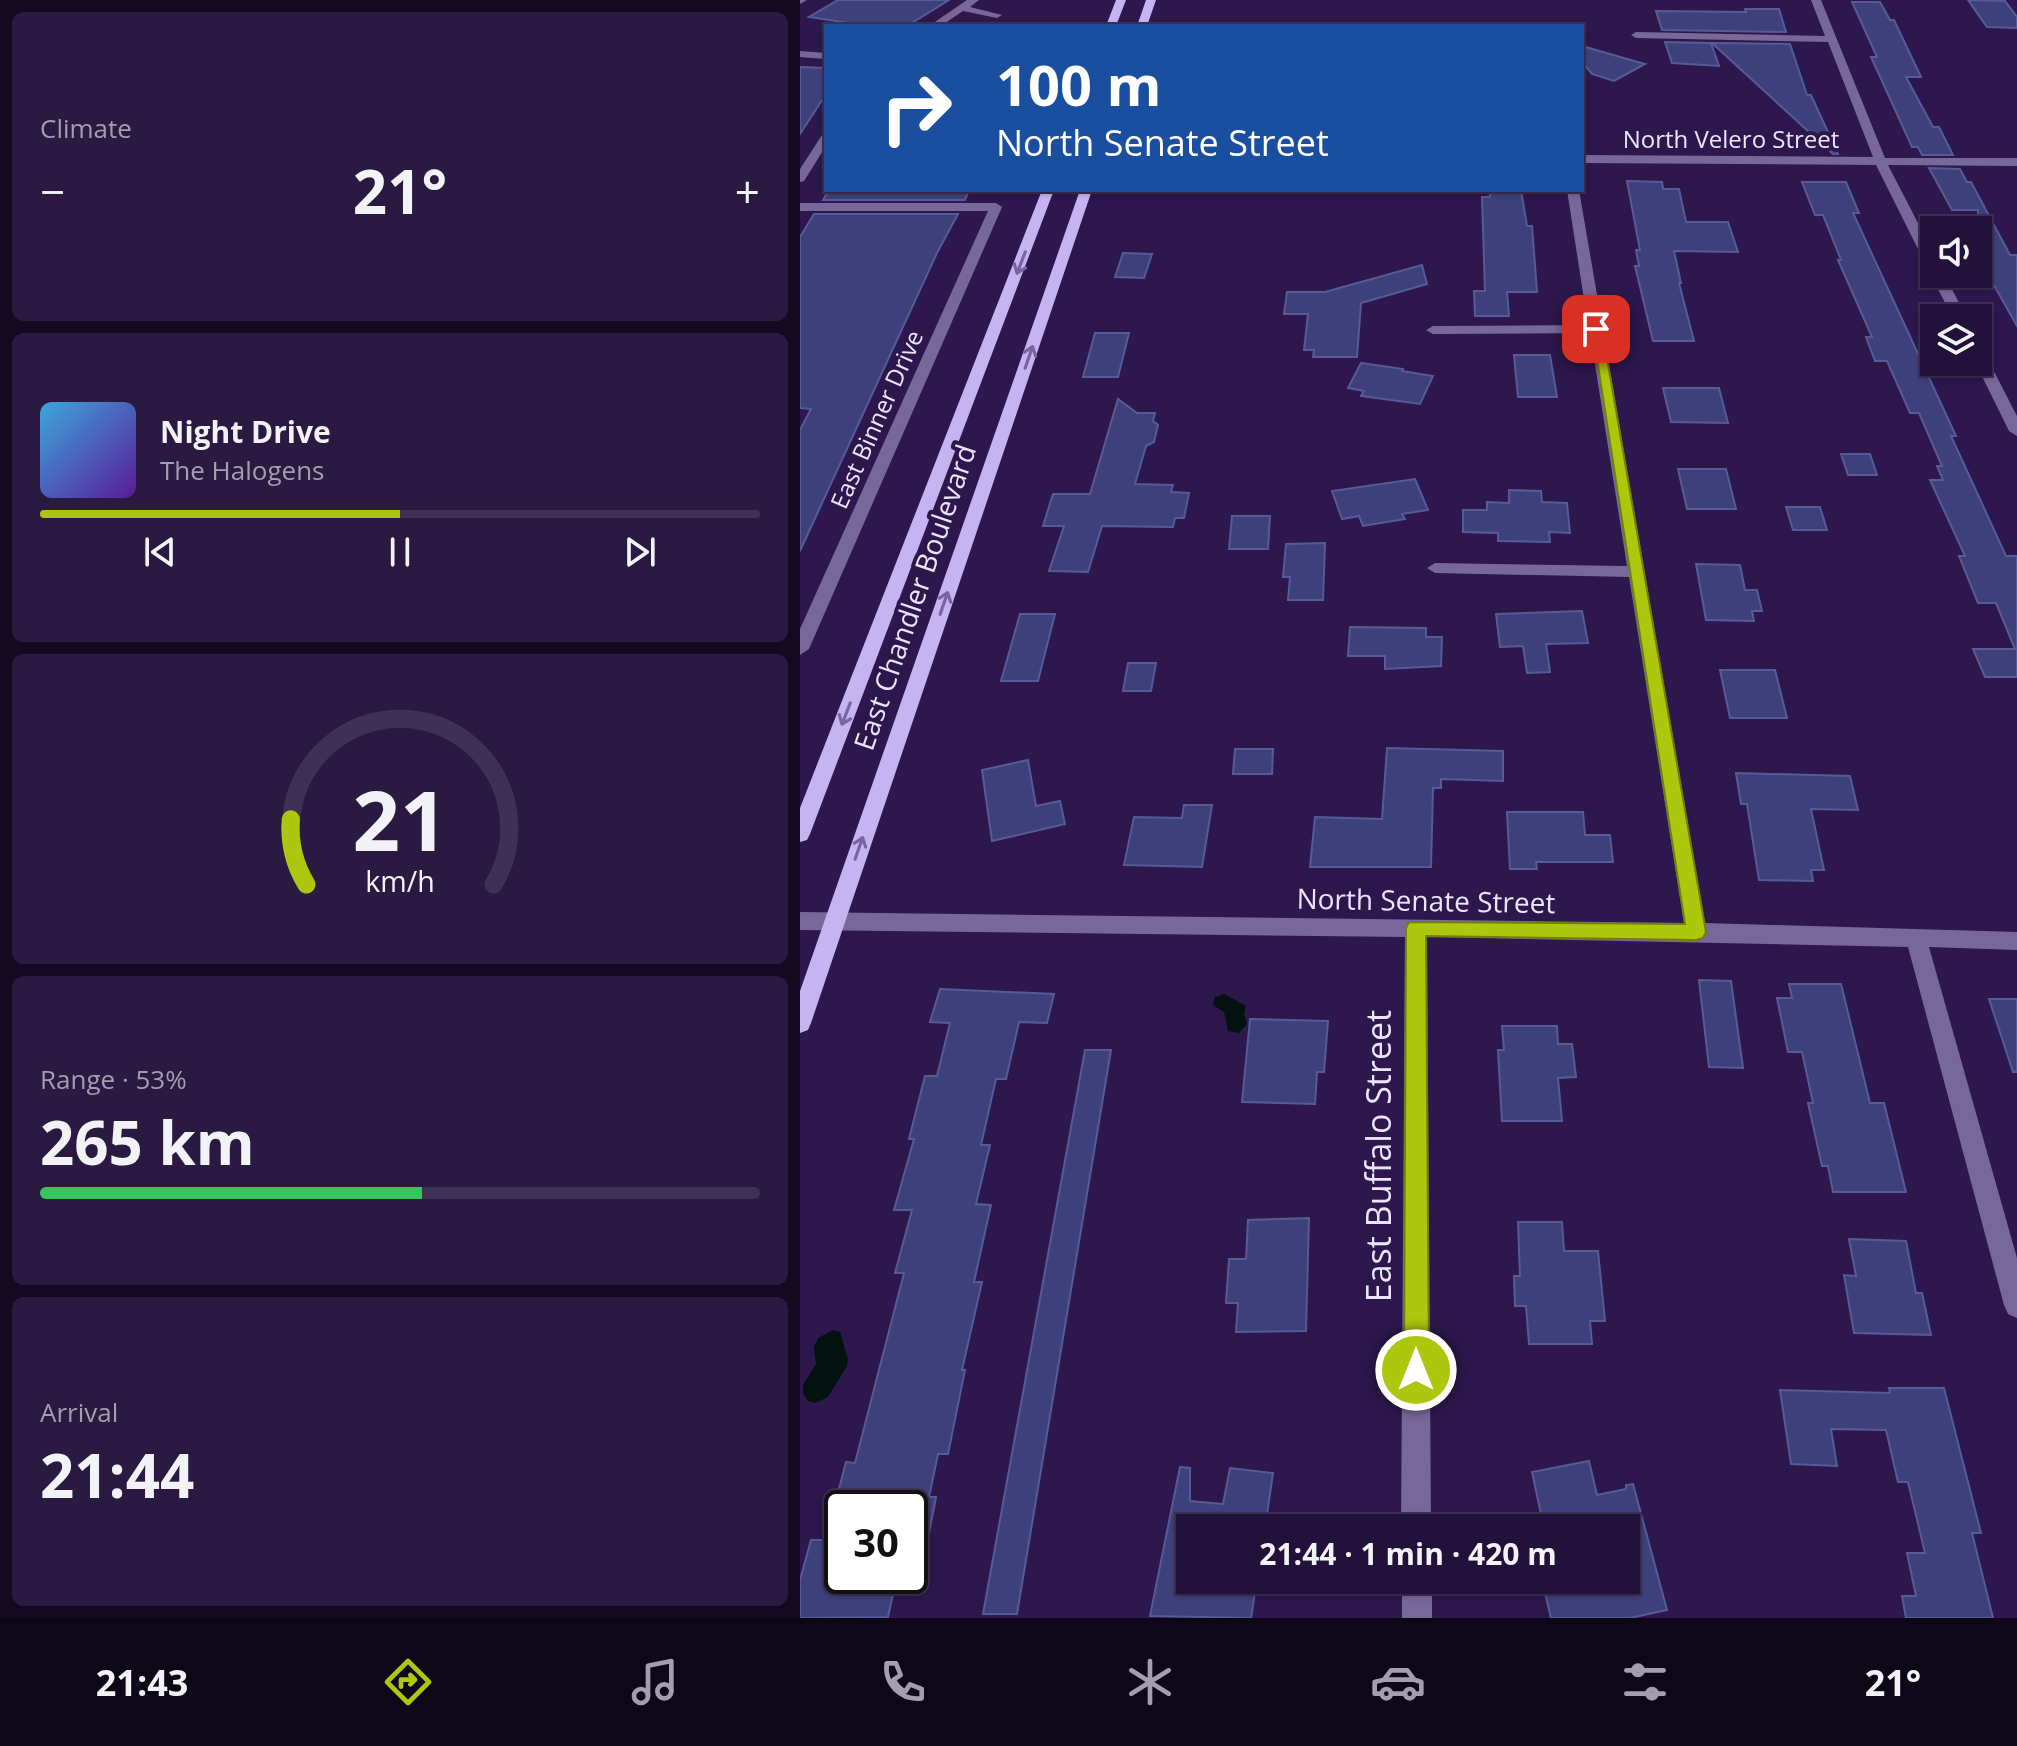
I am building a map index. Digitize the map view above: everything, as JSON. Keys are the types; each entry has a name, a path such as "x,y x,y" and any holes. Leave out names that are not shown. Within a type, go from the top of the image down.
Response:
{"main road":[{"path":"1112,24 1121,0"},
{"path":"1143,24 1151,0"},
{"name":"East Chandler Boulevard","path":"800,834 1047,192"},
{"name":"East Chandler Boulevard","path":"800,1023 1085,192"}],"street":[{"path":"937,24 974,0"},
{"path":"1816,0 1880,161 1920,240"},
{"path":"961,8 997,15"},
{"path":"1636,35 1830,39"},
{"path":"800,54 824,56"},
{"path":"800,178 822,151"},
{"name":"North Velero Street","path":"1584,159 2017,162"},
{"path":"1573,192 1696,932"},
{"name":"East Binner Drive","path":"800,207 996,207 800,649"},
{"path":"1433,330 1596,329"},
{"path":"1989,376 2017,431"},
{"path":"1435,568 1638,572"},
{"name":"North Senate Street","path":"800,921 1696,932 2017,941"},
{"name":"East Buffalo Street","path":"1416,928 1416,1514"},
{"path":"1916,938 2017,1305"},
{"path":"1417,1594 1417,1618"}],"shaded area":[{"path":"1224,994 1246,1006 1244,1014 1247,1024 1239,1033 1228,1031 1224,1012 1213,1005 1215,997"},
{"path":"833,1330 840,1332 847,1366 828,1397 815,1403 808,1401 803,1394 803,1385 816,1364 814,1347 818,1338"}],"building":[{"path":"838,0 949,0 910,24 855,24 809,17"},
{"path":"1968,0 2005,1 2017,17 2017,28 1987,27"},
{"path":"1852,2 1880,2 1890,20 1894,20 1921,77 1906,77 1933,127 1939,127 1953,155 1922,155 1918,147 1912,147 1871,57 1877,57"},
{"path":"1745,9 1779,9 1786,32 1662,30 1656,11 1746,12"},
{"path":"1665,42 1711,43 1719,66 1672,63"},
{"path":"1712,43 1790,44 1807,95 1811,95 1838,154 1833,154"},
{"path":"1584,47 1645,64 1614,81 1592,74 1584,64"},
{"path":"800,67 824,68 824,97 800,134"},
{"path":"1929,168 1960,169 1967,182 1971,182 1989,216 1978,216 1978,210 1952,210"},
{"path":"1627,181 1662,182 1663,189 1679,189 1686,222 1728,222 1738,252 1674,251 1694,341 1653,341 1635,266 1639,266 1636,250 1640,250"},
{"path":"1802,182 1846,182 1859,213 1853,213 1920,358 1920,376 1928,376 1956,436 1951,436 2006,556 2017,556 2017,677 1985,677 1973,649 2015,649 1996,603 1978,603 1959,556 1965,556 1930,480 1943,480 1937,466 1942,466 1919,413 1910,413 1887,361 1875,361 1866,337 1872,337 1838,260 1841,260 1823,215 1815,215"},
{"path":"828,192 968,192 965,200 823,200"},
{"path":"1490,192 1521,192 1527,226 1532,226 1537,292 1507,292 1509,316 1475,316 1474,291 1485,291 1482,197 1490,197"},
{"path":"814,214 958,214 937,253 800,551 800,430 811,409 800,408 800,237"},
{"path":"1992,221 2010,255 2017,255 2017,326 1992,282"},
{"path":"1123,253 1152,254 1144,278 1115,277"},
{"path":"1422,265 1427,284 1361,303 1357,357 1313,357 1314,350 1304,350 1308,314 1284,314 1287,292 1325,292"},
{"path":"1095,333 1129,333 1118,377 1083,377"},
{"path":"1514,355 1550,355 1557,397 1518,397"},
{"path":"1361,363 1433,376 1420,404 1361,396 1364,391 1348,388"},
{"path":"1663,388 1719,388 1728,423 1671,422"},
{"path":"1118,399 1137,413 1155,413 1153,421 1158,425 1154,442 1146,446 1135,484 1173,485 1171,492 1189,493 1184,518 1175,518 1173,527 1102,526 1088,572 1049,571 1064,526 1043,526 1053,494 1090,494"},
{"path":"1841,454 1870,454 1877,475 1848,475"},
{"path":"1678,469 1726,469 1736,509 1687,509"},
{"path":"1415,479 1428,510 1402,514 1405,519 1363,526 1359,516 1342,519 1332,491"},
{"path":"1509,490 1541,491 1542,502 1567,503 1570,533 1549,532 1550,542 1498,541 1498,533 1463,532 1463,510 1487,510 1487,502 1509,503"},
{"path":"1786,507 1820,507 1827,530 1793,530"},
{"path":"1232,516 1270,516 1268,549 1229,549"},
{"path":"1325,543 1323,600 1288,600 1290,577 1283,577 1286,544"},
{"path":"1696,564 1740,565 1745,590 1757,590 1762,611 1752,611 1754,621 1706,620"},
{"path":"1582,611 1588,643 1546,644 1550,672 1527,673 1523,646 1500,647 1496,614"},
{"path":"1020,614 1055,614 1038,681 1001,681"},
{"path":"1350,627 1426,628 1426,637 1442,637 1441,666 1385,669 1385,656 1348,656"},
{"path":"1128,663 1156,663 1151,691 1123,691"},
{"path":"1720,670 1775,670 1787,718 1730,718"},
{"path":"1387,748 1503,751 1503,781 1441,779 1441,788 1433,788 1431,867 1310,867 1315,817 1382,819"},
{"path":"1235,749 1273,749 1272,774 1233,774"},
{"path":"1028,760 1036,806 1060,801 1065,824 992,841 982,770"},
{"path":"1736,773 1850,776 1858,810 1811,809 1824,870 1811,870 1813,881 1759,880 1747,804 1741,804"},
{"path":"1184,805 1212,805 1202,867 1124,865 1134,817 1182,818"},
{"path":"1507,812 1583,812 1585,835 1610,835 1613,862 1536,862 1537,869 1510,869"},
{"path":"1699,980 1731,981 1743,1068 1709,1067"},
{"path":"1789,984 1841,984 1870,1103 1884,1103 1906,1192 1833,1192 1828,1166 1822,1166 1808,1103 1813,1103 1802,1052 1788,1052 1777,998 1792,998"},
{"path":"940,989 1054,994 1047,1023 1019,1022 1006,1079 996,1079 981,1145 990,1145 976,1204 991,1205 974,1282 982,1282 962,1370 965,1370 948,1454 938,1454 929,1497 936,1497 929,1533 928,1490 839,1490 846,1462 855,1463 904,1273 895,1273 912,1210 894,1210 914,1139 909,1139 925,1076 937,1076 950,1023 930,1022"},
{"path":"1989,999 2017,999 2017,1072 2013,1072"},
{"path":"1250,1019 1328,1021 1324,1072 1317,1072 1315,1104 1242,1102"},
{"path":"1502,1026 1557,1026 1558,1044 1572,1044 1576,1077 1558,1078 1562,1121 1502,1121 1498,1050 1504,1050"},
{"path":"1085,1050 1111,1050 1017,1614 983,1614"},
{"path":"1309,1218 1306,1331 1236,1332 1238,1303 1226,1303 1229,1259 1246,1259 1248,1220"},
{"path":"1518,1222 1562,1222 1564,1251 1598,1251 1605,1321 1590,1321 1592,1344 1529,1344 1526,1306 1515,1306 1514,1276 1520,1276"},
{"path":"1849,1239 1906,1241 1916,1293 1922,1293 1931,1335 1854,1333 1844,1275 1856,1276"},
{"path":"1889,1388 1944,1388 1981,1533 1972,1533 1993,1618 1906,1618 1902,1596 1916,1596 1907,1553 1925,1553 1908,1482 1898,1482 1886,1430 1831,1429 1837,1466 1791,1464 1780,1390 1890,1393"},
{"path":"1589,1461 1597,1495 1626,1489 1626,1485 1633,1484 1667,1610 1630,1618 1551,1618 1545,1594 1640,1594 1640,1514 1541,1514 1532,1472"},
{"path":"1180,1467 1190,1468 1190,1501 1223,1504 1230,1468 1273,1473 1267,1514 1176,1514 1176,1594 1255,1594 1251,1618 1150,1616"},
{"path":"811,1540 824,1540 824,1594 893,1594 888,1617 800,1618 800,1580"}],"route":[{"path":"1416,1370 1416,928 1696,932 1596,329"}]}
